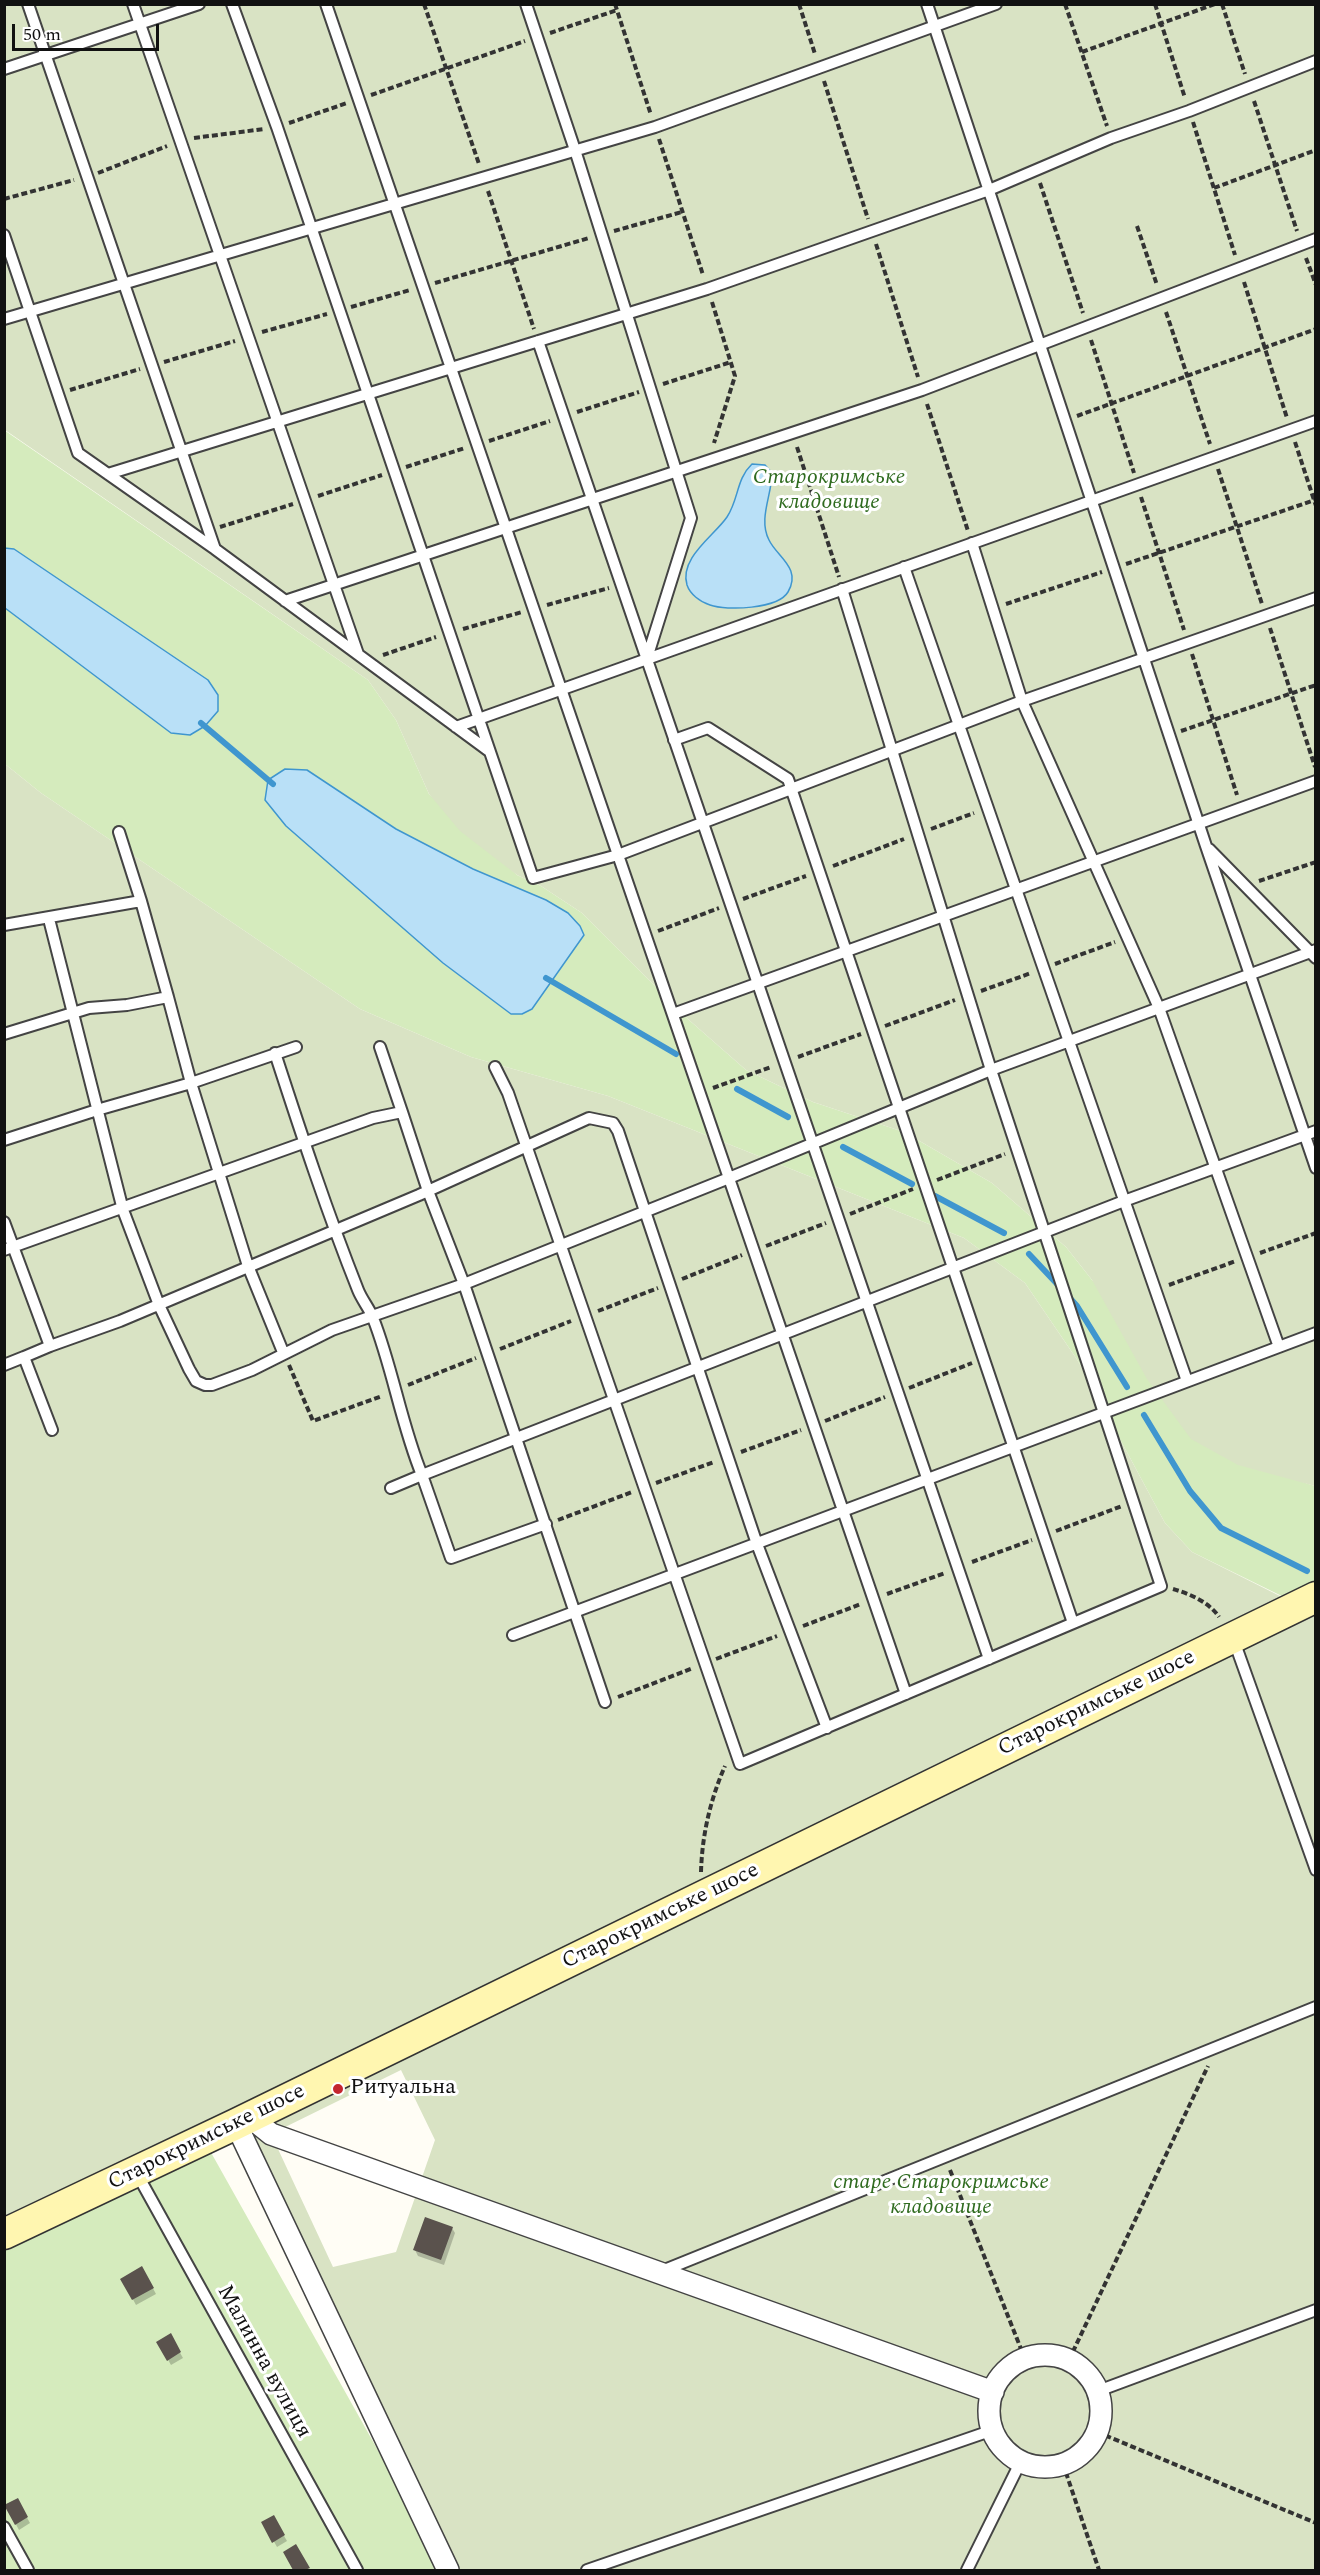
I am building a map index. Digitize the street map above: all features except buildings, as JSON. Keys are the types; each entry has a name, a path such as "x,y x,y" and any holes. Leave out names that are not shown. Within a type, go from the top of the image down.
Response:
{"street":[{"name":"Старокримське шосе","path":"4,2234 243,2121 1316,1598"},
{"path":"243,2121 271,2134 993,2392"},
{"path":"243,2121 448,2571"},
{"path":"1047,2355 1069,2360 1081,2368 1098,2391 1101,2419 1097,2432 1083,2451 1063,2464 1035,2466 1021,2461 999,2442 993,2430 990,2411 993,2392 1005,2372 1025,2358 1047,2355"}],"lane":[{"path":"28,4 215,549"},
{"path":"133,4 334,584 363,658"},
{"path":"4,69 199,4"},
{"path":"232,4 277,127 532,878 618,855 1022,701 1316,598"},
{"path":"326,4 906,1694"},
{"path":"526,4 575,150 691,518 646,658"},
{"path":"927,4 1198,824 1316,1168"},
{"path":"4,319 655,127 996,4"},
{"path":"108,474 707,289 988,190 1111,138 1316,61"},
{"path":"4,235 78,453 215,549 489,751"},
{"path":"285,601 922,390 1316,239"},
{"path":"538,341 989,1659"},
{"path":"456,726 1316,421"},
{"path":"972,543 1022,701 1159,1008 1280,1347"},
{"path":"904,567 1187,1382"},
{"path":"495,1067 508,1093 740,1764 1161,1586 991,1070 894,750 842,589"},
{"path":"674,740 708,728 788,780 1073,1623"},
{"path":"673,1014 1316,781"},
{"path":"119,832 141,901 219,1175 248,1266 283,1352"},
{"path":"49,919 122,1206 159,1305 189,1369 196,1381 212,1385 252,1370 283,1352 332,1330 464,1284 729,1179 991,1070 1313,954 1206,846"},
{"path":"4,925 30,919 49,919 141,901"},
{"path":"4,1034 89,1008 127,1005 168,997"},
{"path":"4,1140 191,1083 296,1047"},
{"path":"380,1047 428,1191 488,1353 605,1702"},
{"path":"275,1053 335,1230 359,1293 373,1316 396,1390 403,1423 451,1558 546,1524"},
{"path":"9,1248 122,1206 219,1175 373,1118 402,1112"},
{"path":"4,1365 159,1305 428,1191 589,1118 613,1123 618,1131 757,1544 826,1728"},
{"path":"392,1488 1124,1201 1316,1131"},
{"path":"4,1222 9,1248 50,1346"},
{"path":"513,1635 1316,1333"},
{"path":"24,1357 52,1430"},
{"path":"1233,1638 1316,1870"},
{"path":"660,2273 1316,2007"},
{"name":"Малинна вулиця","path":"136,2172 357,2571"},
{"path":"1098,2391 1316,2310"},
{"path":"587,2571 993,2430"},
{"path":"967,2571 1021,2461"},
{"path":"4,2527 28,2571"}],"path":[{"path":"799,4 972,543"},
{"path":"1065,4 1111,138"},
{"path":"1082,52 1215,4"},
{"path":"1222,4 1316,285"},
{"path":"4,199 88,177 180,140 277,127 537,37 616,7 735,376 708,460"},
{"path":"1214,188 1316,150"},
{"path":"58,394 249,336 682,212"},
{"path":"1137,226 1316,767"},
{"path":"1065,420 1316,329"},
{"path":"792,433 842,589"},
{"path":"993,609 1316,500"},
{"path":"363,658 621,584"},
{"path":"1169,735 1316,685"},
{"path":"1244,886 1316,862"},
{"path":"700,1092 1127,938"},
{"path":"283,1352 313,1420 396,1390 1017,1149"},
{"path":"546,1524 814,1425 983,1359"},
{"path":"1161,1586 1191,1594 1216,1612 1233,1638"},
{"path":"700,1898 702,1846 716,1787 734,1747"},
{"path":"1069,2360 1217,2046"},
{"path":"944,2156 1025,2358"},
{"path":"1097,2432 1316,2523"},
{"path":"1063,2464 1099,2571"}],"green space":[{"name":"Старокримське кладовище","path":"5,5 1315,5 1315,1486 1238,1465 1191,1439 1147,1379 1092,1280 1066,1247 992,1183 904,1132 813,1102 746,1070 689,1020 582,913 541,886 517,875 460,831 429,794 396,720 368,680 5,430"},
{"path":"4,430 368,680 396,720 429,794 517,875 541,886 582,913 689,1020 746,1070 813,1102 904,1132 992,1183 1066,1247 1092,1280 1290,1478 1315,1486 1315,1595 1298,1604 1192,1552 1165,1523 1078,1361 1025,1283 964,1238 608,1096 471,1057 360,1009 41,793 5,764"},
{"name":"старе Старокримське кладовище","path":"5,764 41,793 360,1009 471,1057 608,1096 964,1238 1025,1283 1078,1361 1165,1523 1192,1552 1316,1614 1315,2570 448,2570 236,2125 5,2234","holes":["401,2070 435,2140 396,2252 333,2267 271,2134"]},
{"path":"204,2140 445,2570 5,2570 5,2234"}],"water":[{"path":"752,464 765,465 772,473 765,515 766,532 769,540 790,569 792,584 782,598 763,605 728,608 710,605 690,592 686,575 688,566 699,548 727,517 743,476"},
{"path":"4,548 14,549 208,680 218,695 218,711 205,726 190,735 171,733 5,608"},
{"path":"285,769 307,770 396,829 473,869 546,900 568,913 580,926 584,935 532,1009 522,1014 511,1014 443,963 286,826 265,800 268,780"}],"waterway":[{"path":"201,723 273,784"},
{"path":"546,978 676,1054"},
{"path":"737,1089 788,1117"},
{"path":"843,1147 912,1184"},
{"path":"935,1196 1004,1233"},
{"path":"1029,1254 1059,1286"},
{"path":"1068,1296 1077,1306 1127,1387"},
{"path":"1144,1415 1190,1491 1221,1528 1307,1571"}],"place":[{"name":"Ритуальна","path":"338,2089"}]}
